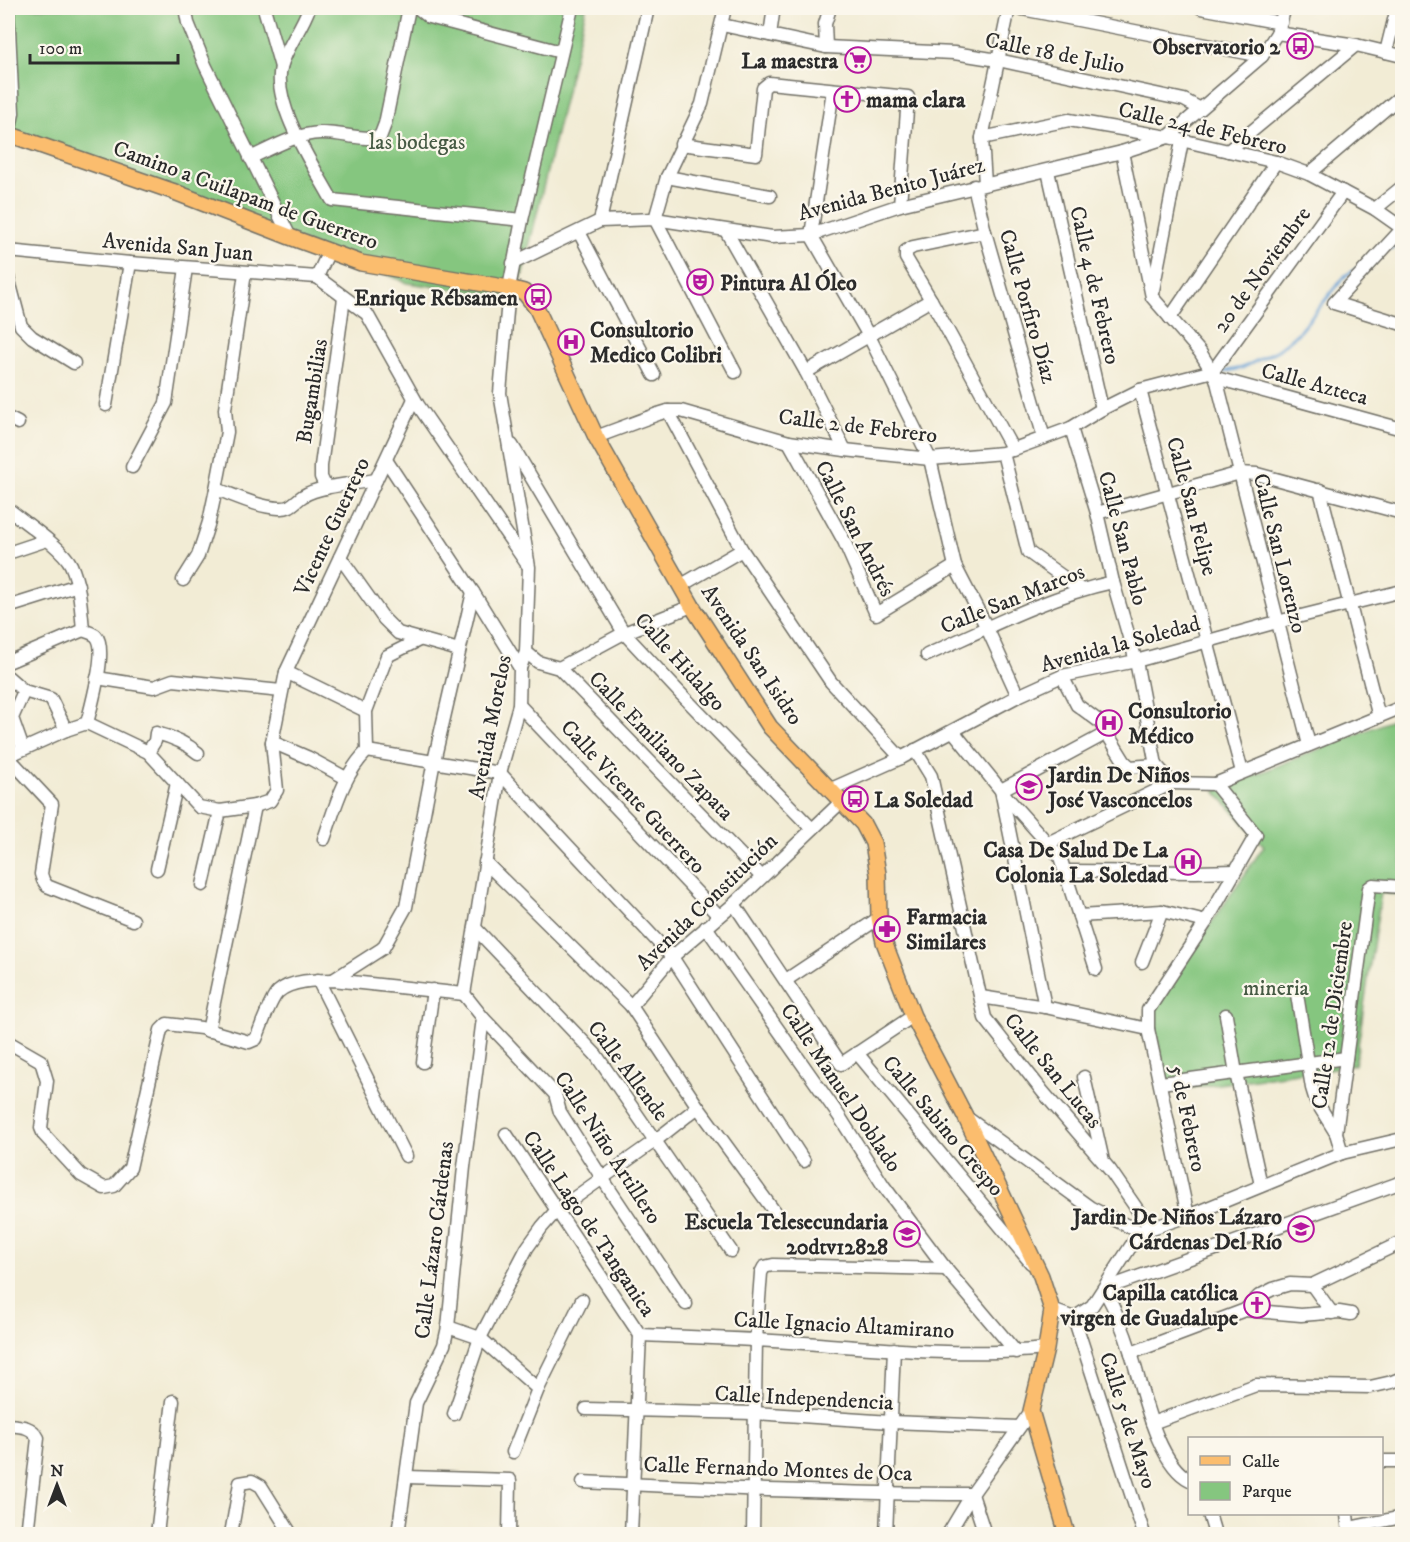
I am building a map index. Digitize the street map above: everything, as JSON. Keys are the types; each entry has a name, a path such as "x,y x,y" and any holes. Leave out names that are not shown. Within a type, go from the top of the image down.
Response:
{"main road":[{"name":"Camino a Cuilapam de Guerrero","path":"8,136 172,191 361,263 509,288"},
{"name":"Avenida San Isidro","path":"509,288 524,292 537,309 596,437 680,586 770,727 863,824 873,843 878,874 879,918 884,942 913,1016 965,1116 1041,1276 1052,1310"},
{"path":"1052,1310 1046,1349 1031,1411 1067,1534"}],"street":[{"path":"8,8 8,42 14,113 8,136"},
{"path":"185,8 188,23 204,65 290,237"},
{"path":"264,8 281,67 280,91 297,137 332,200 522,220"},
{"path":"281,67 309,8"},
{"path":"250,158 297,137 320,133 368,140 380,136 385,124 410,8"},
{"path":"418,8 429,17 561,52"},
{"name":"Avenida Morelos","path":"464,994 500,773 519,705 520,668 526,652 529,567 500,393 509,288 522,220 572,8"},
{"path":"600,221 648,8"},
{"path":"725,8 702,104 667,177 655,219 735,372"},
{"path":"770,35 776,8"},
{"path":"826,47 825,24 830,8"},
{"name":"Calle Porfiro Díaz","path":"1009,8 982,138 980,185 985,232 1044,438"},
{"path":"1017,8 1262,56"},
{"path":"1201,8 1402,56"},
{"path":"1279,28 1285,8"},
{"path":"1386,52 1397,8"},
{"name":"Calle 18 de Julio","path":"722,26 826,47 954,53 998,60 1184,100 1199,108"},
{"name":"Avenida Benito Juárez","path":"513,263 600,221 655,219 772,237 811,235 900,205 1122,152 1168,136 1262,56 1279,28"},
{"path":"1228,151 1356,45"},
{"path":"681,144 756,154 763,88 769,83 908,98 900,205"},
{"path":"833,90 811,235 869,336 930,459 955,566 1018,696"},
{"path":"1309,174 1402,95"},
{"name":"Calle 24 de Febrero","path":"982,138 1069,120 1168,136 1276,162 1309,174 1401,225"},
{"path":"1152,297 1182,141"},
{"path":"1122,152 1152,297 1214,375"},
{"path":"1170,318 1276,162"},
{"name":"Calle 4 de Febrero","path":"1048,171 1102,409"},
{"path":"667,177 770,196"},
{"path":"1375,209 1402,187"},
{"name":"20 de Noviembre","path":"1214,375 1343,192"},
{"path":"1401,225 1334,303 1402,324"},
{"path":"726,231 806,372 845,450"},
{"path":"579,232 654,375"},
{"path":"985,232 913,247 906,251 906,258 932,300 1008,451 1028,552 1080,589"},
{"name":"Avenida San Juan","path":"8,251 317,278"},
{"path":"329,251 317,278 367,314 414,399 529,567"},
{"path":"106,405 130,263"},
{"path":"132,467 166,403 186,268"},
{"path":"183,580 198,556 209,522 216,489 226,432 225,409 245,273"},
{"path":"8,277 21,326 32,337 74,363"},
{"name":"Bugambilias","path":"326,488 321,477 321,466 344,298"},
{"path":"806,372 932,300"},
{"name":"Calle 2 de Febrero","path":"596,437 668,411 681,411 789,441 845,450 930,459 1008,451 1071,428 1140,390 1214,375"},
{"name":"Calle Azteca","path":"1214,375 1402,429"},
{"name":"Calle San Lorenzo","path":"1214,375 1309,745"},
{"name":"Calle San Felipe","path":"1140,390 1242,772"},
{"name":"Vicente Guerrero","path":"255,806 270,801 277,790 272,742 286,672 414,399"},
{"path":"668,411 742,550 831,681 901,758"},
{"name":"Calle San Pablo","path":"1071,428 1097,513 1113,582 1136,661 1156,765"},
{"name":"Calle Hidalgo","path":"508,439 624,633 812,829"},
{"name":"Calle San Andrés","path":"789,441 844,541 876,614 955,566"},
{"path":"386,460 520,668"},
{"path":"1097,513 1240,473 1257,474 1402,513"},
{"path":"216,489 279,508 291,507 303,496 326,488 376,480"},
{"path":"1320,490 1379,717"},
{"path":"8,510 47,540 70,562 78,585 83,630"},
{"path":"8,553 47,540"},
{"path":"680,586 742,550"},
{"path":"340,557 384,619 398,633 459,650"},
{"name":"Calle San Marcos","path":"927,655 1080,589 1113,582"},
{"path":"8,607 78,585"},
{"name":"Avenida la Soledad","path":"831,789 901,758 1018,696 1062,676 1136,661 1277,622 1402,591"},
{"path":"333,980 383,948 406,907 434,761 473,592"},
{"path":"558,668 624,633 692,606"},
{"path":"8,662 83,630 96,636 100,644 98,678 87,723"},
{"path":"324,839 346,778 367,751 366,711 387,656 419,640"},
{"name":"Calle Emiliano Zapata","path":"526,652 538,662 558,668 762,878"},
{"path":"286,672 366,711"},
{"path":"1062,676 1077,705 1100,722 1124,761 1130,766 1156,765 1172,783"},
{"path":"8,677 24,691 51,699 66,730"},
{"path":"98,678 154,687 173,680 281,691"},
{"path":"23,749 12,718 24,691"},
{"name":"Calle Vicente Guerrero","path":"519,705 719,916"},
{"path":"1048,843 1172,783 1215,784 1402,707"},
{"path":"133,920 47,885 43,880 41,874 52,804 8,757 66,730 87,723 148,752 199,807 220,811 255,806 208,1030"},
{"path":"953,731 1060,857 1096,969"},
{"path":"148,752 155,741 156,733 171,737 198,753"},
{"path":"1001,790 1106,734"},
{"path":"272,742 346,778"},
{"name":"Calle San Lucas","path":"915,750 931,776 985,1018 1042,1092 1129,1195 1145,1230"},
{"path":"367,751 500,773 672,957 804,1161"},
{"path":"157,869 177,783"},
{"path":"981,997 1149,1029 1148,1010 1206,922 1256,835 1215,784"},
{"path":"1001,790 1045,1008"},
{"name":"Avenida Constitución","path":"631,1006 672,957 734,904 842,801"},
{"path":"203,885 220,811"},
{"path":"485,861 631,1006 698,1107 779,1218"},
{"path":"1065,871 1235,871"},
{"name":"Calle 12 de Diciembre","path":"1342,1153 1336,1133 1369,888 1373,885 1402,887"},
{"name":"Calle Sabino Crespo","path":"734,904 841,1064 857,1053 1041,1276"},
{"path":"1079,916 1162,912 1206,922"},
{"path":"1143,962 1162,912"},
{"path":"786,980 879,918"},
{"name":"Calle Manuel Doblado","path":"706,927 839,1116 883,1185 946,1269 1016,1352"},
{"name":"Calle Allende","path":"476,928 596,1055 731,1251"},
{"path":"318,980 406,1156"},
{"path":"8,1042 41,1061 47,1081 41,1128 44,1135 81,1175 104,1188 114,1186 130,1168 161,1030 167,1024 208,1030 249,1042 256,1039 276,993 290,985 318,980 464,994"},
{"path":"1296,988 1307,1064 1316,1101 1336,1133"},
{"path":"423,1062 433,990"},
{"name":"Calle Niño Artillero","path":"464,994 483,1018 555,1094 560,1112 686,1304"},
{"path":"1226,1015 1236,1073 1261,1185"},
{"path":"857,1053 913,1016"},
{"name":"Calle Lázaro Cárdenas","path":"398,1534 416,1403 444,1345 448,1327 464,1167 483,1018"},
{"name":"5 de Febrero","path":"1149,1029 1188,1216"},
{"path":"1161,1083 1346,1058"},
{"path":"1084,1077 1103,1162"},
{"path":"454,1414 480,1338 527,1248 555,1211 656,1140 698,1107"},
{"path":"965,1116 1091,1208 1145,1230"},
{"name":"Calle Lago de Tanganica","path":"506,1134 555,1211 640,1335"},
{"path":"1052,1310 1074,1318 1092,1306 1145,1230 1188,1216 1342,1153 1402,1139"},
{"path":"1104,1289 1402,1182"},
{"path":"1131,1353 1245,1310 1259,1296 1273,1289 1290,1284 1312,1285 1402,1242"},
{"path":"753,1534 756,1339 761,1274 764,1267 773,1265 946,1269"},
{"path":"1312,1285 1332,1313"},
{"path":"1104,1289 1116,1310 1152,1423 1164,1450 1182,1476 1188,1479"},
{"path":"513,1452 538,1389 582,1300"},
{"path":"1245,1310 1301,1315 1351,1314"},
{"name":"Calle 5 de Mayo","path":"1074,1318 1144,1534"},
{"path":"448,1327 480,1338 538,1389"},
{"path":"631,1534 640,1335"},
{"name":"Calle Ignacio Altamirano","path":"640,1335 756,1339 894,1349 1016,1352 1046,1349"},
{"path":"886,1534 894,1349"},
{"path":"1152,1423 1256,1385 1370,1387 1402,1378"},
{"path":"157,1534 173,1401"},
{"name":"Calle Independencia","path":"586,1409 754,1413 1019,1427"},
{"path":"948,1534 972,1494 1031,1411"},
{"path":"8,1425 22,1426 34,1432 38,1438 27,1534"},
{"path":"1383,1461 1402,1461"},
{"path":"407,1477 510,1480 509,1534"},
{"path":"231,1534 240,1483 252,1481 261,1486 291,1534"},
{"name":"Calle Fernando Montes de Oca","path":"583,1482 754,1490 972,1494"},
{"path":"972,1494 985,1534"},
{"path":"1209,1515 1215,1534"},
{"path":"1347,1515 1349,1532 1402,1516"}],"green space":[{"name":"las bodegas","path":"8,8 586,8 517,297 407,283 361,263 9,135"},
{"name":"mineria","path":"1402,716 1402,895 1381,893 1355,1065 1169,1091 1151,1011 1264,846 1215,791"}],"waterway":[{"path":"1391,249 1402,242"},
{"path":"1217,373 1242,368 1278,350 1298,333 1346,275 1362,266"},
{"path":"898,450 921,450"},
{"path":"931,451 957,451"}],"place":[{"name":"Observatorio 2","path":"1300,46"},
{"name":"La maestra","path":"858,60"},
{"name":"mama clara","path":"847,99"},
{"name":"Pintura Al Óleo","path":"700,282"},
{"name":"Enrique Rébsamen","path":"538,297"},
{"name":"Consultorio Medico Colibri","path":"571,342"},
{"name":"Consultorio Médico","path":"1109,723"},
{"name":"Jardin De Niños José Vasconcelos","path":"1029,787"},
{"name":"La Soledad","path":"855,799"},
{"name":"Casa De Salud De La Colonia La Soledad","path":"1188,862"},
{"name":"Farmacia Similares","path":"887,929"},
{"name":"Jardin De Niños Lázaro Cárdenas Del Río","path":"1301,1229"},
{"name":"Escuela Telesecundaria 20dtv12828","path":"907,1234"},
{"name":"Capilla católica virgen de Guadalupe","path":"1257,1305"}]}
